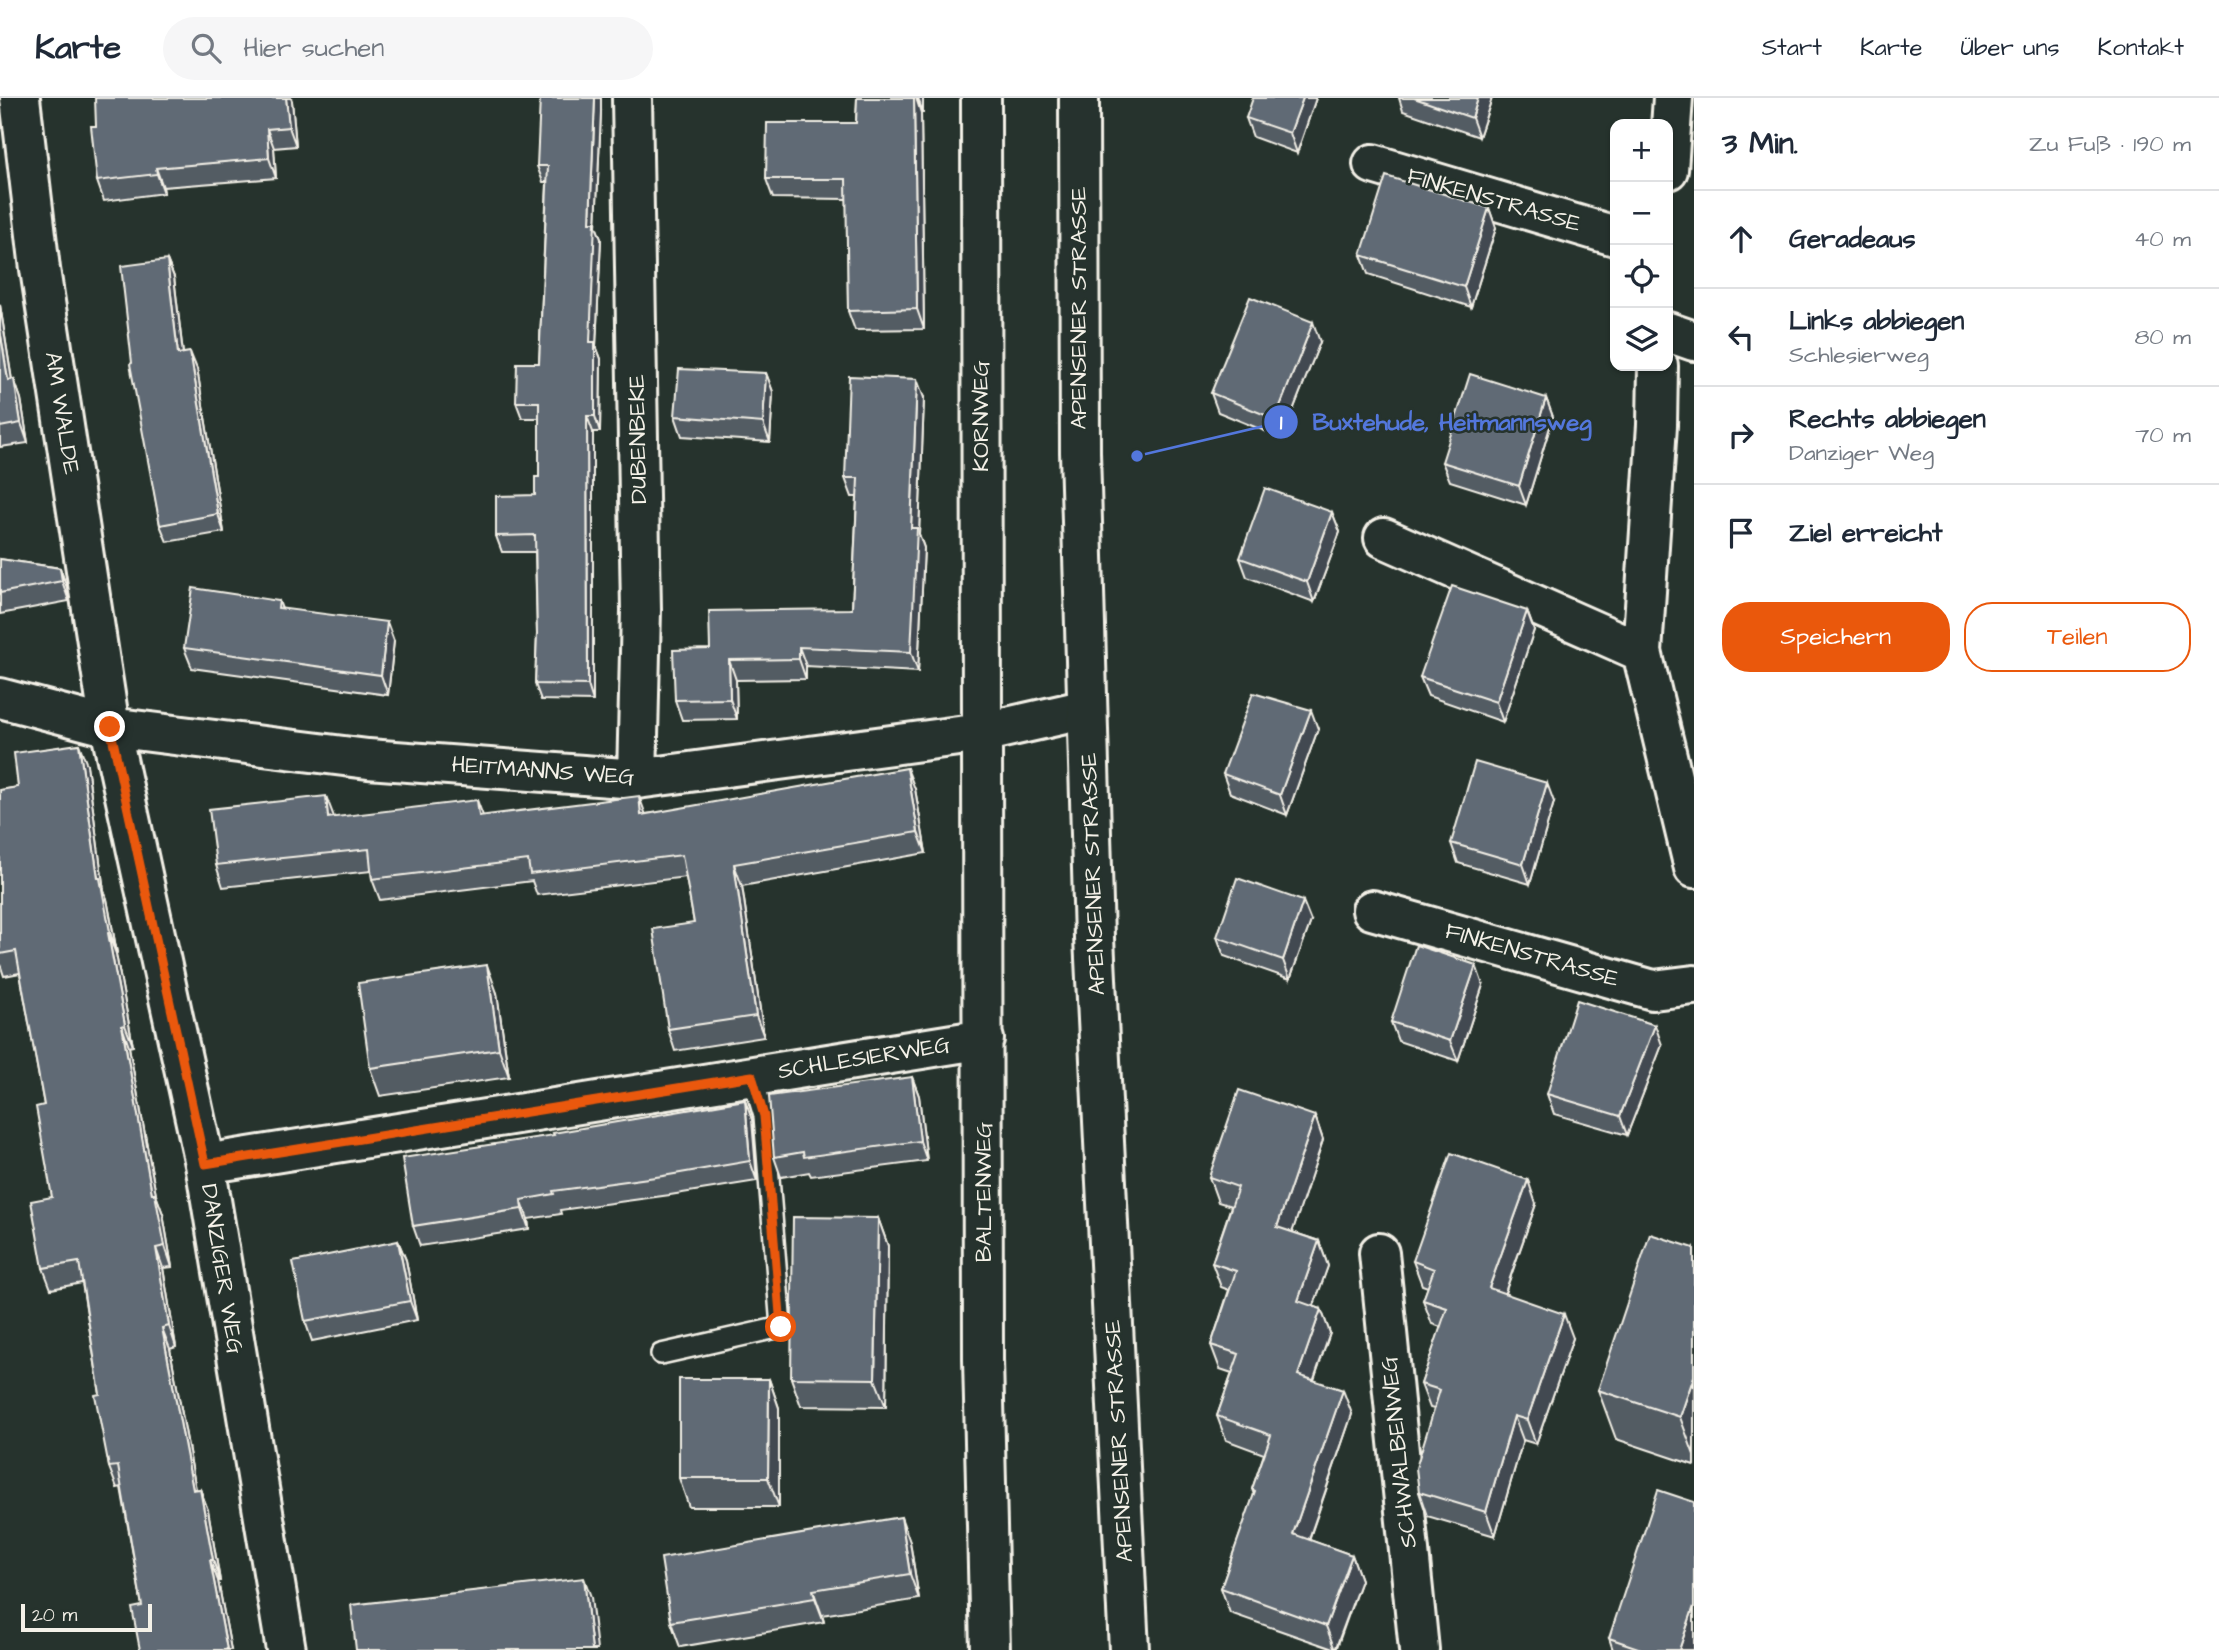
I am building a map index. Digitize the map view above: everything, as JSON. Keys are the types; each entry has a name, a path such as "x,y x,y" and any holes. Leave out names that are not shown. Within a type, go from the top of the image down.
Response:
{"street":[{"name":"AM WALDE","path":"20,98 40,269 110,727"},
{"name":"DUBENBEKE","path":"632,98 641,610 637,779"},
{"name":"KORNWEG","path":"981,98 981,733"},
{"name":"APENSENER STRASSE","path":"1079,98 1080,452 1094,938 1129,1650"},
{"path":"1672,119 1673,98"},
{"name":"FINKENSTRASSE","path":"1373,164 1610,235"},
{"path":"1673,333 1694,341"},
{"path":"1658,371 1657,425 1642,652 1694,868"},
{"path":"1384,538 1642,652"},
{"name":"HEITMANNS WEG","path":"0,698 110,727 368,759 637,779 981,733 1087,709"},
{"name":"DANZIGER WEG","path":"110,727 205,1164 286,1650"},
{"name":"BALTENWEG","path":"981,733 983,1359 990,1650"},
{"name":"FINKENSTRASSE","path":"1372,910 1653,990 1694,985"},
{"name":"SCHLESIERWEG","path":"205,1164 984,1039"},
{"name":"SCHWALBENWEG","path":"1379,1253 1419,1650"}],"lane":[{"path":"661,1354 781,1327 764,1116 752,1076"}],"building":[{"path":"95,98 286,98 289,127 267,129 269,158 156,168 157,174 97,181 91,126 96,126"},
{"path":"540,98 595,98 590,222 595,222 590,342 595,342 595,416 587,416 588,685 535,684 535,535 496,536 496,496 535,495 535,477 539,477 539,402 516,402 517,363 539,363 548,166 537,166"},
{"path":"857,98 914,98 917,309 848,311 846,179 766,179 767,123 856,123"},
{"path":"1253,98 1303,98 1290,133 1246,118"},
{"path":"1414,98 1478,98 1472,118"},
{"path":"1386,176 1489,208 1464,287 1361,255"},
{"path":"167,260 178,354 190,352 218,514 160,525 130,364 121,266"},
{"path":"1250,297 1313,322 1275,419 1211,393"},
{"path":"0,329 8,380 14,379 21,423 0,427"},
{"path":"679,369 766,373 763,423 675,416"},
{"path":"1470,374 1546,398 1519,486 1442,462"},
{"path":"849,376 917,379 911,528 917,528 911,652 799,647 799,659 729,660 730,699 675,700 673,650 710,649 709,611 852,609 858,478 845,478"},
{"path":"1265,488 1332,512 1307,582 1240,558"},
{"path":"0,559 60,568 62,581 0,593"},
{"path":"1452,586 1527,611 1496,702 1420,677"},
{"path":"193,588 279,601 278,608 387,622 381,675 184,648"},
{"path":"1253,693 1311,710 1280,795 1223,774"},
{"path":"79,744 98,878 125,1025 122,1026 152,1194 155,1194 165,1246 156,1248 169,1326 162,1328 193,1490 200,1489 227,1650 140,1650 132,1608 142,1606 118,1466 109,1467 95,1395 100,1394 79,1262 43,1268 31,1201 52,1197 36,1107 44,1105 16,951 0,954 0,790 18,787 14,753"},
{"path":"1475,762 1547,783 1523,864 1451,843"},
{"path":"907,768 918,832 734,864 756,1016 668,1029 653,929 694,923 682,855 530,874 528,860 372,879 369,849 216,865 209,809 326,796 328,818 477,800 479,816 639,796 641,815"},
{"path":"1237,878 1303,901 1283,960 1217,937"},
{"path":"1416,945 1476,965 1450,1041 1391,1022"},
{"path":"487,965 499,1049 370,1068 358,983"},
{"path":"1577,1000 1655,1025 1620,1116 1547,1094"},
{"path":"912,1077 920,1141 804,1157 803,1152 774,1157 769,1096"},
{"path":"1239,1090 1315,1116 1277,1227 1319,1241 1298,1301 1321,1309 1298,1375 1343,1390 1293,1534 1352,1555 1326,1626 1221,1588 1255,1491 1252,1489 1271,1435 1217,1416 1239,1354 1211,1345 1236,1271 1212,1263 1238,1187 1209,1177"},
{"path":"745,1100 750,1161 553,1191 554,1194 521,1200 522,1209 413,1226 402,1158 554,1135 553,1133"},
{"path":"1451,1153 1528,1180 1489,1288 1564,1314 1527,1420 1514,1416 1486,1512 1419,1492 1416,1468 1440,1390 1421,1384 1447,1308 1423,1300 1434,1269 1413,1261"},
{"path":"793,1217 878,1218 875,1379 791,1378"},
{"path":"1650,1234 1694,1248 1694,1376 1680,1417 1598,1390"},
{"path":"398,1241 410,1301 305,1321 293,1262"},
{"path":"679,1379 769,1379 768,1478 679,1478"},
{"path":"1658,1490 1694,1502 1694,1606 1679,1650 1644,1650 1609,1638"},
{"path":"901,1517 910,1574 813,1590 815,1598 671,1622 661,1558"},
{"path":"584,1578 592,1650 356,1650 351,1605"}],"place":[{"name":"Buxtehude, Heitmannsweg","path":"1137,456"}],"route":[{"path":"110,727 205,1164 752,1076 764,1116 781,1327"}]}
